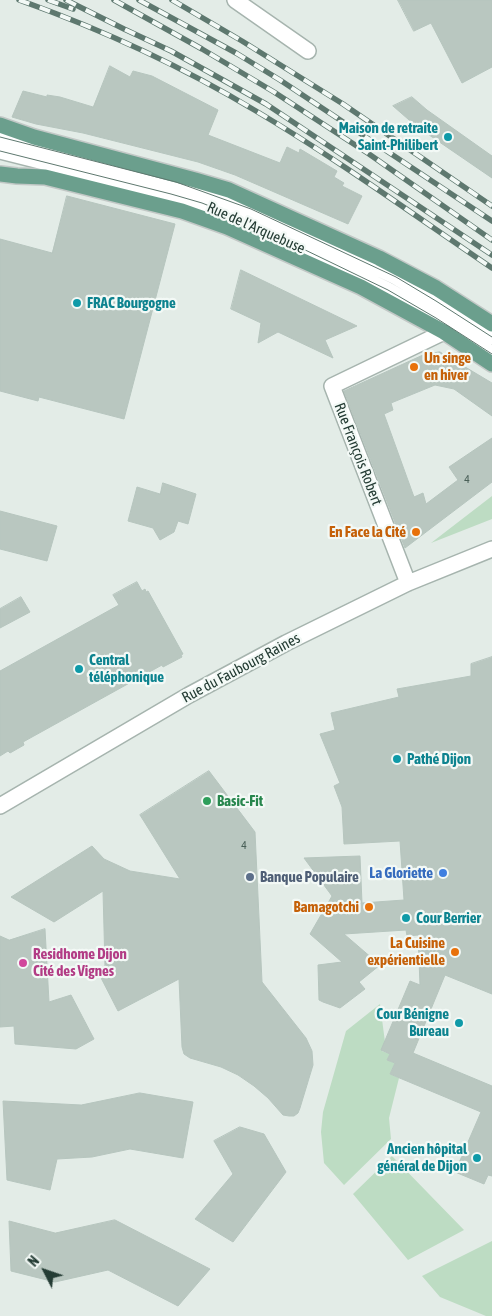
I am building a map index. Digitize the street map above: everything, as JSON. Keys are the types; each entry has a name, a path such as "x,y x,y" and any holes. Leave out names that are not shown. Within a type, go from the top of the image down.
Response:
{"main road":[{"name":"Rue de l'Arquebuse","path":"0,125 34,137 229,190 379,258 436,288 492,324"},
{"name":"Rue de l'Arquebuse","path":"0,174 45,177 182,211 227,226 361,287 444,332 492,364"}],"street":[{"path":"234,0 308,52"},
{"name":"Rue de l'Arquebuse","path":"0,137 176,182 251,209 396,277 436,300 492,337"},
{"name":"Rue de l'Arquebuse","path":"0,151 171,194 237,217 388,290 492,354"},
{"name":"Rue François Robert","path":"408,583 332,386 444,332"},
{"name":"Rue du Faubourg Raines","path":"0,806 189,695 286,643 408,583 492,549"}],"green space":[{"path":"492,496 492,519 431,543"},
{"path":"380,1004 386,1042 382,1051 390,1054 387,1060 395,1063 390,1074 399,1078 389,1118 391,1139 344,1185 324,1163 321,1132 323,1112 346,1031"},
{"path":"392,1156 464,1230 408,1260 353,1194"},
{"path":"492,1241 492,1316 486,1316 440,1297 422,1276"}],"building":[{"path":"398,0 492,0 492,67 462,83 431,23 414,31"},
{"path":"110,66 130,77 133,71 152,76 218,110 208,135 280,163 287,147 299,153 300,149 337,171 334,177 344,183 342,186 362,196 348,224 235,175 198,162 12,117 23,91 47,97 47,95 60,97 93,107"},
{"name":"Maison de retraite Saint-Philibert","path":"412,97 427,110 492,156 492,178 416,126 393,106"},
{"name":"FRAC Bourgogne","path":"67,196 175,224 124,419 39,397 38,401 0,391 0,239 52,253"},
{"path":"241,270 357,326 325,340 333,358 278,332 258,343 261,323 231,309"},
{"path":"440,352 492,383 492,416 454,389 435,385 391,403 393,410 384,414 414,497 423,493 426,504 458,480 449,467 492,438 492,482 405,548 344,391 423,355"},
{"path":"163,483 196,494 188,524 178,521 174,532 160,540 153,528 128,521 137,487 160,494"},
{"path":"0,511 57,526 47,561 0,549"},
{"name":"Central téléphonique","path":"137,582 142,591 145,589 146,592 148,591 183,654 181,655 182,657 163,667 162,665 23,742 24,745 10,753 8,751 0,756 0,671 119,605 113,595"},
{"path":"21,597 30,612 0,628 0,609"},
{"path":"492,657 492,994 445,975 413,1053 492,1086 492,1176 488,1175 484,1184 455,1172 481,1112 390,1074 395,1063 387,1060 390,1054 381,1050 410,981 420,985 418,935 407,936 406,930 344,934 380,965 359,982 365,989 340,1008 319,1000 318,965 342,962 310,934 332,896 304,858 360,856 362,903 404,900 400,841 344,844 342,807 334,786 340,783 320,734 335,730 331,713 399,697 397,689 471,676 471,664"},
{"path":"209,771 255,832 262,982 306,1038 312,1051 313,1065 300,1108 294,1116 283,1115 268,1098 238,1075 221,1067 190,1058 184,1054 182,1047 179,979 118,1011 97,970 105,966 103,891 54,922 11,897 92,846 104,859 130,871 180,879 140,815"},
{"path":"45,929 49,1002 71,995 94,1039 76,1049 15,1044 14,1026 0,1027 0,936 9,940"},
{"path":"140,1093 193,1102 183,1158 130,1149 92,1157 57,1159 50,1190 7,1180 3,1101 81,1105"},
{"path":"240,1127 264,1134 286,1172 233,1242 195,1219 233,1174 214,1141"},
{"path":"115,1220 210,1269 178,1306 108,1270 55,1282 11,1271 9,1221 55,1233"}],"tram line":[{"path":"0,137 176,182 251,209 396,277 492,337"},
{"path":"0,151 171,194 202,203 237,217 388,290 492,354"}],"railway":[{"path":"19,0 80,23 140,49 228,94 316,148 492,268"},
{"path":"48,0 73,9"},
{"path":"66,0 171,51 266,104 492,255"},
{"path":"114,0 274,92 369,154 492,240"},
{"path":"139,0 236,53 280,80 492,221"},
{"path":"172,0 343,104 492,206"}],"place":[{"name":"Maison de retraite Saint-Philibert","path":"448,137"},
{"name":"FRAC Bourgogne","path":"77,303"},
{"name":"Un singe en hiver","path":"414,367"},
{"name":"En Face la Cité","path":"416,532"},
{"name":"Central téléphonique","path":"79,669"},
{"name":"Pathé Dijon","path":"397,759"},
{"name":"Basic-Fit","path":"207,801"},
{"name":"La Gloriette","path":"443,873"},
{"name":"Banque Populaire","path":"250,877"},
{"name":"Bamagotchi","path":"369,907"},
{"name":"Cour Berrier","path":"406,918"},
{"name":"La Cuisine expérientielle","path":"455,952"},
{"name":"Residhome Dijon Cité des Vignes","path":"23,963"},
{"name":"Cour Bénigne Bureau","path":"459,1023"},
{"name":"Ancien hôpital général de Dijon","path":"477,1158"}]}
